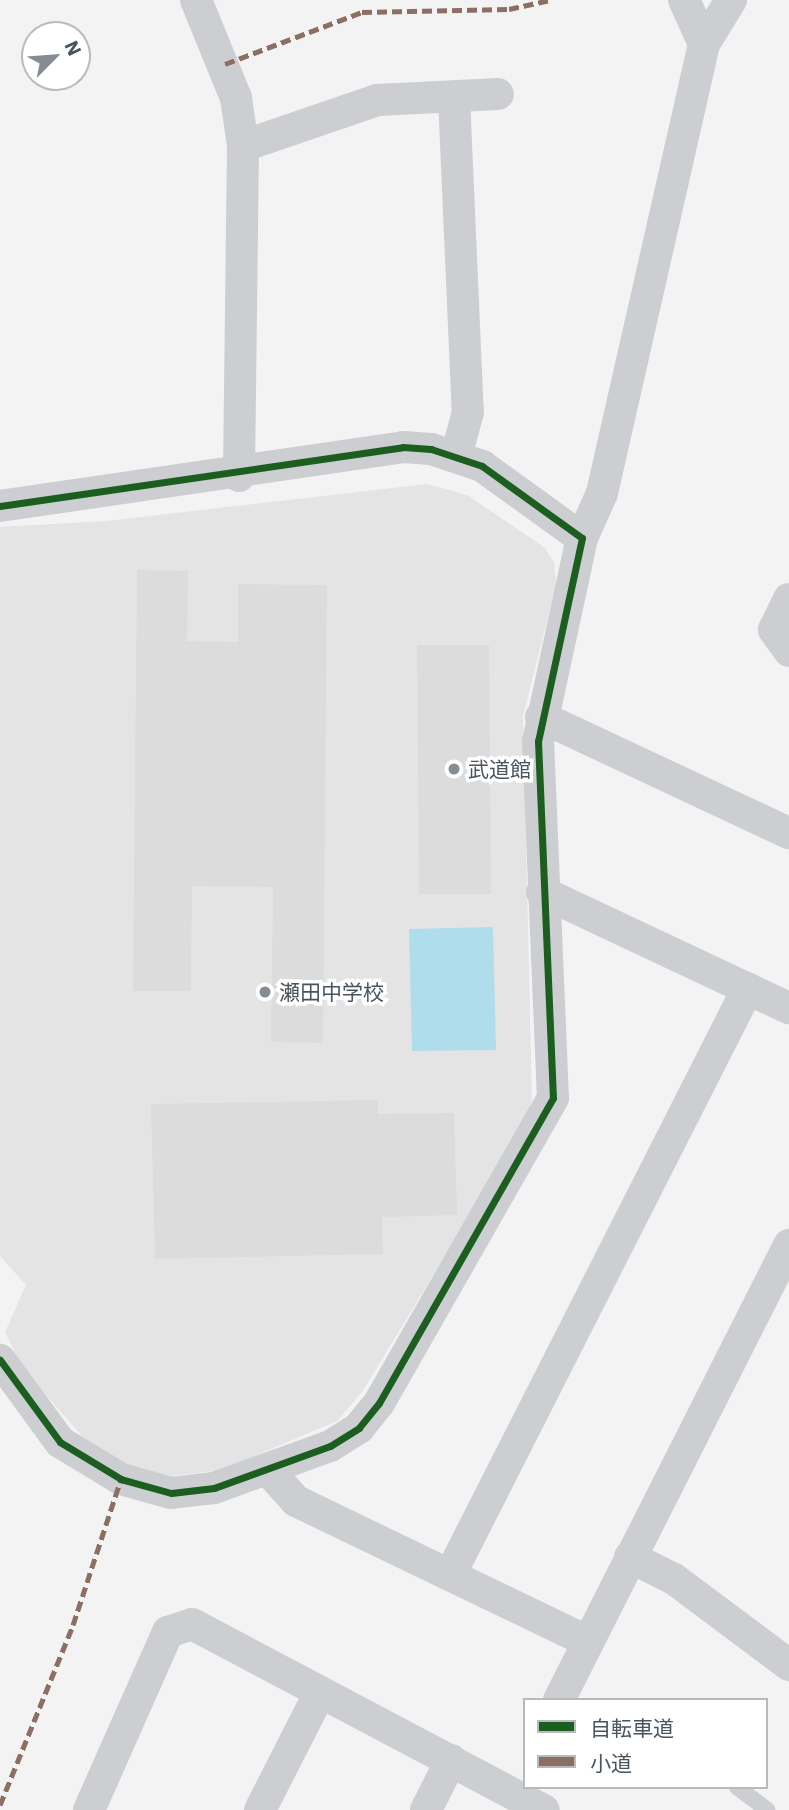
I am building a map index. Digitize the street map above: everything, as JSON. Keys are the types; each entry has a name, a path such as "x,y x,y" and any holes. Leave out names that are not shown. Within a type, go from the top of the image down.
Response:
{"street":[{"path":"196,0 236,98 243,146 239,476"},
{"path":"684,0 704,44"},
{"path":"0,1360 60,1442 128,1482 170,1493 214,1488 330,1446 359,1428 379,1403 545,1121 555,1066 542,892 541,717 582,538 602,493 704,44 731,0"},
{"path":"243,146 377,100 498,94"},
{"path":"454,97 468,412 456,456"},
{"path":"0,506 239,476 403,447 456,456 482,466 582,538"},
{"path":"789,599 774,630 789,651"},
{"path":"541,717 789,833"},
{"path":"542,892 789,1008"},
{"path":"450,1575 748,988"},
{"path":"560,1698 789,1245"},
{"path":"267,1469 296,1501 587,1641"},
{"path":"630,1557 674,1579 789,1665"},
{"path":"89,1810 168,1632 192,1624 451,1760 520,1783"},
{"path":"260,1810 320,1692"},
{"path":"426,1810 451,1760"},
{"path":"525,1789 544,1810"}],"lane":[{"path":"740,1789 767,1810"}],"shaded area":[{"name":"瀬田中学校","path":"427,484 467,495 544,547 554,562 556,585 523,716 532,1100 522,1129 362,1392 337,1421 222,1470 172,1476 132,1468 89,1444 22,1368 5,1332 26,1285 0,1256 0,527 106,521"}],"water":[{"path":"493,927 496,1050 412,1051 409,929"}],"building":[{"path":"137,570 188,571 187,641 238,642 238,584 327,585 323,1043 271,1042 273,887 192,886 191,991 133,991"},
{"name":"武道館","path":"417,645 489,645 491,894 419,894"},
{"path":"378,1100 378,1114 454,1113 457,1215 382,1217 383,1254 155,1259 151,1104"}],"marked path":[{"path":"225,64 362,12 509,9 550,0"},
{"path":"0,1805 73,1625 121,1479"}],"cycle path":[{"path":"0,506 403,447 431,449 482,466 582,538 538,741 553,1098 379,1403 359,1428 330,1446 214,1488 171,1493 121,1479 60,1442 0,1360"}],"place":[{"name":"武道館","path":"454,769"},
{"name":"瀬田中学校","path":"265,992"}]}
